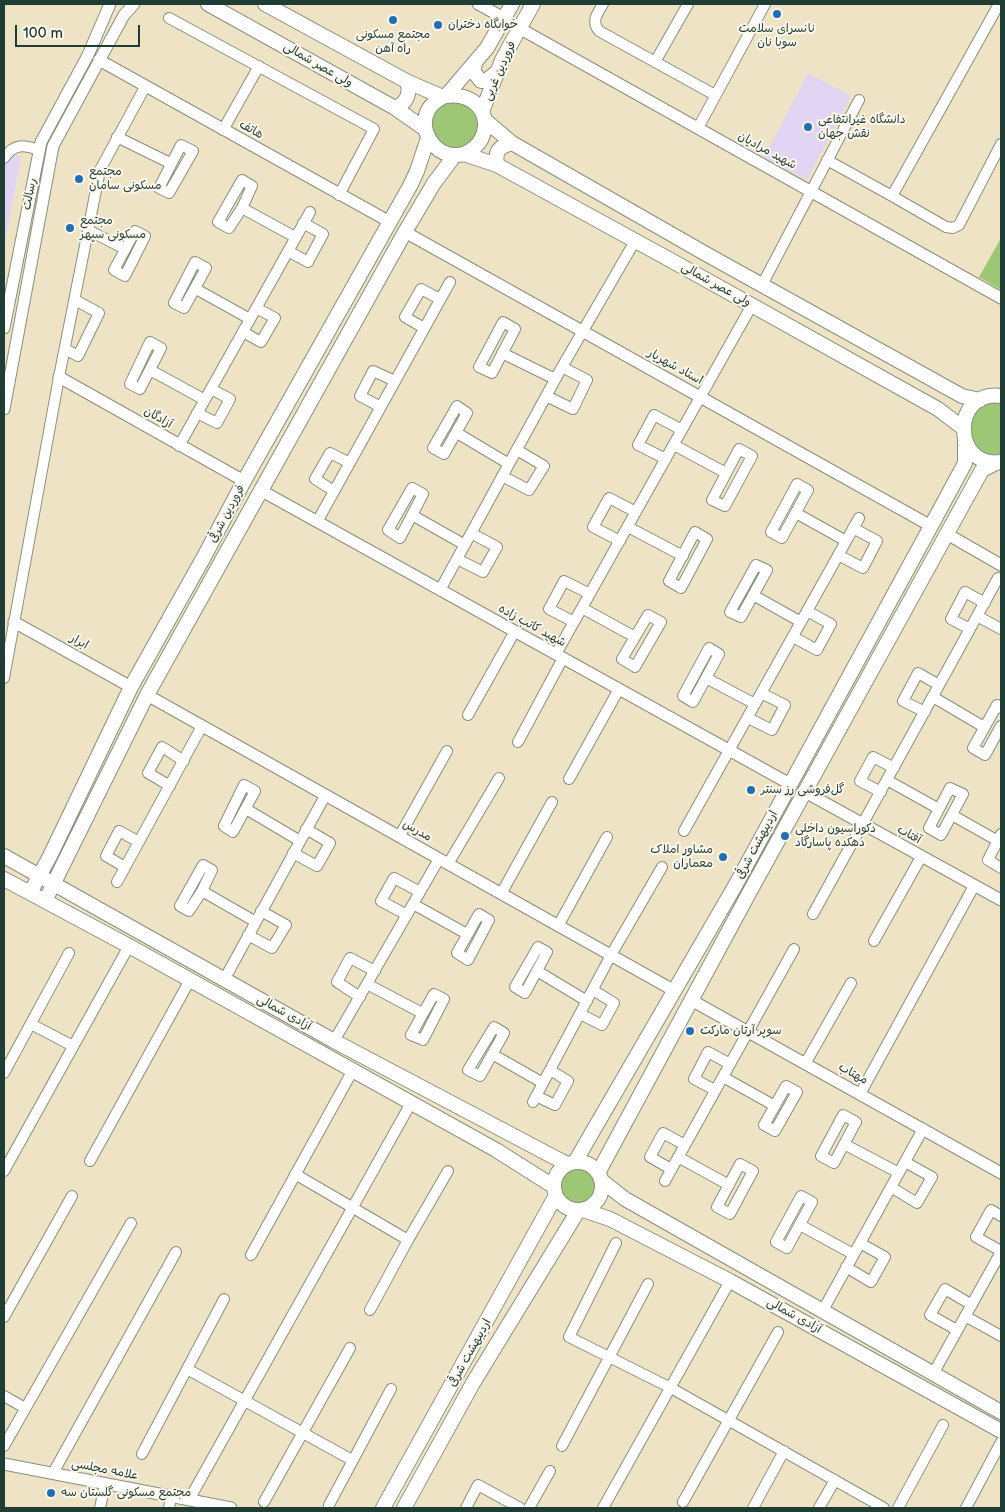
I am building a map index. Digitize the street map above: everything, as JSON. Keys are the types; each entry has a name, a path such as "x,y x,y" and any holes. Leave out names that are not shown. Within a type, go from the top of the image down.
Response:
{"main road":[{"name":"ولی عصر شمالی","path":"208,4 395,108 427,133"},
{"path":"265,4 408,82 445,97 463,96 478,105 484,116 485,129 478,144 460,154 439,150 432,145 427,133 428,112 432,105 445,97"},
{"name":"فروردین غربی","path":"445,97 487,48 512,4"},
{"name":"فروردین غربی","path":"484,116 502,60 532,4"},
{"path":"475,64 473,71 481,81 486,81 497,72"},
{"path":"395,108 402,105 408,98 410,90 408,82"},
{"name":"ولی عصر شمالی","path":"484,116 512,143 951,390 962,396 980,400"},
{"name":"فروردین شرقی","path":"30,893 131,687 417,171 427,133"},
{"path":"497,166 496,156 499,149 512,143"},
{"name":"ولی عصر شمالی","path":"460,154 497,166 635,240 938,409 963,428"},
{"name":"فروردین شرقی","path":"45,901 147,696 405,232 434,184 460,154"},
{"path":"417,171 425,170 430,172 433,176 434,184"},
{"path":"938,409 944,407 949,402 951,390"},
{"path":"963,428 966,414 972,406 988,396 1000,394"},
{"name":"اردیبهشت شرقی","path":"571,1163 741,874 932,526 965,463 963,428"},
{"path":"965,442 970,451 978,457 986,461 999,462"},
{"name":"اردیبهشت شرقی","path":"600,1177 691,1000 946,534 982,470 999,462"},
{"path":"960,472 966,471 971,473 975,483"},
{"name":"آزادی شمالی","path":"4,856 334,1041 571,1163"},
{"path":"741,874 743,881 746,883 756,881"},
{"name":"آزادی شمالی","path":"4,879 129,946 496,1150 554,1191"},
{"path":"726,900 732,897 738,899 740,903 738,913"},
{"path":"584,1162 592,1166 600,1177 601,1194 589,1208 581,1211 565,1207 554,1191 557,1173 571,1163 584,1162"},
{"name":"آزادی شمالی","path":"600,1177 625,1199 1001,1412"},
{"name":"اردیبهشت شرقی","path":"383,1508 554,1191"},
{"name":"اردیبهشت شرقی","path":"404,1508 473,1383 581,1211"},
{"name":"آزادی شمالی","path":"581,1211 610,1218 730,1280 1001,1431"},
{"path":"878,1362 886,1348"},
{"path":"402,1474 418,1482"}],"street":[{"name":"رسالت","path":"4,328 41,142 88,55 110,4"},
{"name":"رسالت","path":"4,408 53,146 124,15 134,4"},
{"path":"478,4 504,18"},
{"path":"603,4 594,21 599,31 715,95"},
{"path":"655,62 688,4"},
{"path":"698,128 765,4"},
{"path":"892,196 999,4"},
{"path":"169,18 374,129 339,195"},
{"name":"شهید مرادیان","path":"519,28 1001,298"},
{"name":"هاتف","path":"99,60 390,222"},
{"path":"223,130 259,66"},
{"path":"4,678 59,377 100,170 145,87"},
{"path":"762,285 810,190 859,100"},
{"path":"117,137 170,164"},
{"path":"827,160 946,227 953,228 959,225 1001,144"},
{"path":"4,158 16,146 26,145 39,150"},
{"path":"242,208 295,238"},
{"path":"179,446 310,212"},
{"path":"288,251 308,262 323,234 303,223"},
{"path":"88,230 125,249"},
{"name":"استاد شهریار","path":"405,232 932,526"},
{"path":"440,590 582,331 635,240"},
{"path":"317,522 450,282"},
{"path":"196,289 250,319"},
{"path":"424,328 405,316 421,289 440,299"},
{"path":"65,349 78,356 99,313 74,300"},
{"path":"518,742 574,622 752,305"},
{"path":"243,332 261,342 275,318 256,308"},
{"path":"503,322 515,329 502,353 492,372 479,368 503,322"},
{"path":"502,353 556,380"},
{"path":"546,396 573,409 587,380 562,367"},
{"path":"150,370 204,400"},
{"path":"381,407 360,396 373,370 395,381"},
{"name":"آزادگان","path":"59,377 244,481"},
{"path":"198,413 217,423 226,407 230,399 211,389"},
{"path":"666,459 638,445 654,415 682,430"},
{"path":"457,433 509,464"},
{"path":"674,445 726,473"},
{"path":"739,449 752,456 725,506 712,500 726,473 739,449"},
{"path":"502,476 530,490 544,466 517,450"},
{"path":"334,491 315,479 330,453 350,463"},
{"path":"797,484 808,490 796,513 782,538 771,532 797,484"},
{"name":"شهید کاتب زاده","path":"262,491 790,784"},
{"path":"620,541 593,527 609,498 636,512"},
{"path":"796,513 846,541"},
{"path":"412,515 465,544"},
{"path":"684,831 859,518"},
{"path":"628,526 683,556"},
{"path":"838,555 863,568 878,541 854,528"},
{"path":"695,532 707,539 681,588 669,581 683,556 695,532"},
{"path":"457,559 483,572 497,547 471,533"},
{"path":"946,534 1001,564"},
{"path":"756,565 766,570 753,595 741,617 730,612 756,565"},
{"path":"813,914 998,578"},
{"path":"574,622 549,609 564,581 590,594"},
{"path":"970,629 951,619 965,592 984,603"},
{"path":"753,595 801,622"},
{"path":"582,608 635,637"},
{"path":"793,637 817,650 831,624 807,612"},
{"path":"648,615 661,622 635,667 622,659 635,637 648,615"},
{"path":"977,616 1001,629"},
{"name":"ابرار","path":"14,622 131,687"},
{"path":"468,715 515,632"},
{"path":"709,648 719,654 706,678 693,702 683,696 709,648"},
{"path":"924,712 903,701 918,673 939,685"},
{"path":"706,678 755,704"},
{"path":"569,779 619,689"},
{"path":"748,718 772,730 785,705 761,692"},
{"name":"مدرس","path":"147,696 673,990"},
{"path":"932,697 984,727"},
{"path":"1000,732 985,755 972,748 997,705 1001,708"},
{"path":"117,882 202,726"},
{"path":"170,786 148,772 162,747 184,761"},
{"path":"399,837 447,751"},
{"path":"881,792 860,781 873,756 894,768"},
{"path":"334,1041 420,892 444,862 499,778"},
{"path":"887,780 939,808"},
{"path":"950,788 963,794 952,815 941,835 929,828 950,788"},
{"name":"آفتاب","path":"805,792 1001,900"},
{"path":"224,980 325,796"},
{"path":"501,894 552,802"},
{"path":"246,809 300,841"},
{"path":"952,815 1000,838 988,860 1001,868"},
{"path":"293,853 317,866 330,843 306,829"},
{"path":"126,867 106,856 119,831 139,842"},
{"path":"558,926 607,837"},
{"path":"874,941 921,857"},
{"path":"550,1070 568,1081 555,1105 534,1099 611,956 662,867"},
{"path":"407,915 381,901 394,878 420,892"},
{"path":"860,1094 974,886"},
{"path":"202,891 256,922"},
{"path":"413,904 467,934"},
{"path":"248,935 272,948 286,925 261,911"},
{"path":"4,1171 129,946"},
{"path":"665,1181 794,948"},
{"path":"4,1073 69,954"},
{"path":"360,996 337,982 350,958 374,972"},
{"path":"537,971 587,1001"},
{"path":"90,1161 190,980"},
{"path":"805,1064 851,983"},
{"path":"367,984 422,1013"},
{"path":"580,1014 602,1025 614,1003 593,990"},
{"name":"مهتاب","path":"691,1000 1001,1173"},
{"path":"31,1024 73,1046"},
{"path":"715,1090 694,1079 708,1052 730,1064"},
{"path":"492,1054 543,1083"},
{"path":"251,1255 353,1070"},
{"path":"722,1077 775,1106"},
{"path":"189,1500 411,1103"},
{"path":"822,1312 923,1129"},
{"path":"672,1169 650,1157 663,1133 685,1145"},
{"path":"844,1144 898,1173"},
{"path":"678,1157 729,1185"},
{"path":"891,1188 917,1203 932,1178 905,1162"},
{"path":"740,1164 753,1171 730,1214 717,1207 729,1185 740,1164"},
{"path":"370,1310 448,1171"},
{"path":"295,1174 353,1206 408,1240"},
{"path":"4,1317 72,1196"},
{"path":"801,1196 812,1202 800,1225 788,1248 776,1242 801,1196"},
{"path":"933,1374 1001,1252 976,1237 991,1210 1001,1216"},
{"path":"4,1446 131,1223"},
{"path":"800,1225 853,1254"},
{"path":"616,1243 569,1336 671,1388 884,1508"},
{"path":"846,1267 871,1282 885,1257 860,1243"},
{"path":"53,1474 176,1252"},
{"path":"604,1508 730,1280"},
{"path":"562,1446 648,1284"},
{"path":"957,1330 930,1315 945,1289 972,1305"},
{"path":"142,1454 224,1299"},
{"path":"965,1316 1001,1336"},
{"path":"683,1502 778,1332"},
{"path":"264,1502 350,1348"},
{"path":"187,1369 352,1460"},
{"path":"329,1505 391,1389"},
{"path":"4,1396 25,1408"},
{"path":"898,1508 943,1425"},
{"path":"966,1508 1001,1442"},
{"path":"753,1508 784,1451"},
{"name":"علامه مجلسی","path":"4,1464 105,1484 170,1502 189,1500 231,1508"},
{"path":"529,1508 550,1471"},
{"path":"819,1508 835,1480"},
{"path":"100,1508 105,1484"},
{"path":"466,1508 478,1485 520,1508"}],"shaded area":[{"name":"دانشگاه غیرانتفاعی نقش جهان","path":"808,73 851,96 807,180 764,158"},
{"path":"12,153 21,157 4,247 4,164"}],"green space":[{"path":"450,102 460,102 472,108 477,116 477,134 472,142 464,147 450,148 442,145 435,138 432,130 432,120 435,112 442,105"},
{"path":"1001,238 1001,290 979,277"},
{"path":"992,402 1001,402 1001,454 989,454 980,450 974,444 970,435 970,425 973,416 981,408"},
{"path":"577,1166 588,1169 594,1175 597,1186 594,1197 588,1203 577,1206 566,1203 560,1197 557,1186 560,1175 566,1169"}],"place":[{"name":"نانسرای سلامت سوبا نان","path":"777,14"},
{"name":"مجتمع مسکونی راه آهن","path":"393,20"},
{"name":"خوابگاه دختران","path":"438,25"},
{"name":"دانشگاه غیرانتفاعی نقش جهان","path":"808,127"},
{"name":"مجتمع مسکونی سامان","path":"79,179"},
{"name":"مجتمع مسکونی سپهر","path":"70,228"},
{"name":"گل‌فروشی رز سنتر","path":"751,790"},
{"name":"دکوراسیون داخلی دهکده پاسارگاد","path":"785,836"},
{"name":"مشاور املاک معماران","path":"723,857"},
{"name":"سوپر آرتان مارکت","path":"690,1031"},
{"name":"مجتمع مسکونی گلستان سه","path":"51,1493"}]}
